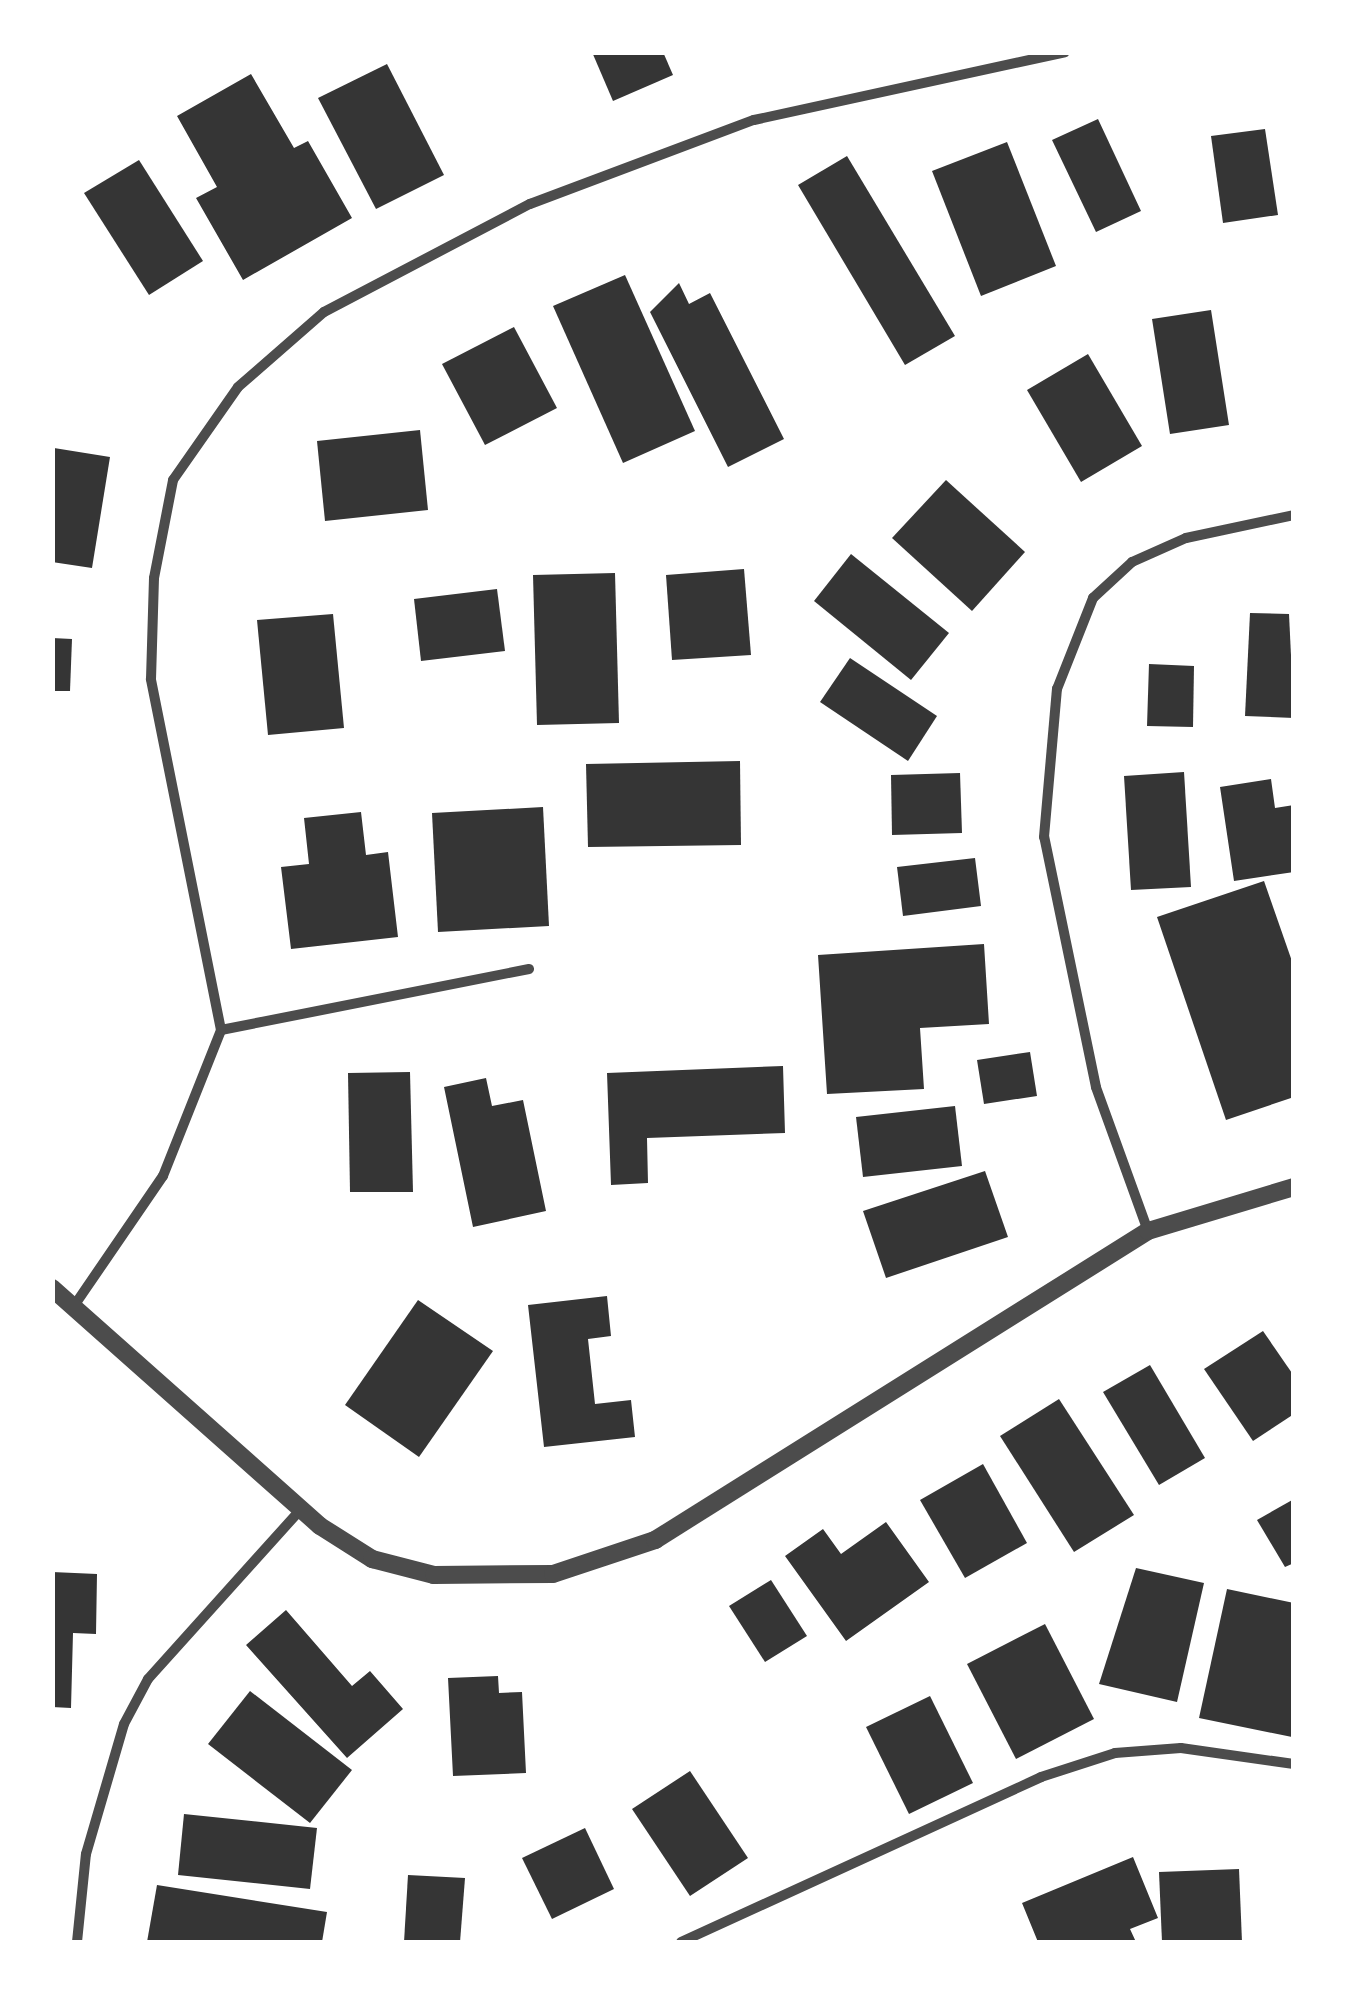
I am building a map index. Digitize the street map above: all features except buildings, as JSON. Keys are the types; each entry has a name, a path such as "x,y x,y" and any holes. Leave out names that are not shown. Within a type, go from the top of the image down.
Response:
{"street":[{"path":"76,1303 162,1176 221,1030 151,679 154,578 174,480 238,387 324,312 530,204 754,120 1065,52"},
{"path":"1148,1231 1096,1088 1044,837 1056,688 1093,598 1132,562 1186,538 1294,515"},
{"path":"221,1030 529,969"},
{"path":"52,1288 76,1303 301,1510 372,1560 434,1575 553,1574 610,1561 1148,1231 1294,1188"},
{"path":"77,1942 86,1854 124,1724 148,1679 301,1510"},
{"path":"682,1942 1041,1777 1115,1753 1181,1748 1294,1764"}]}
